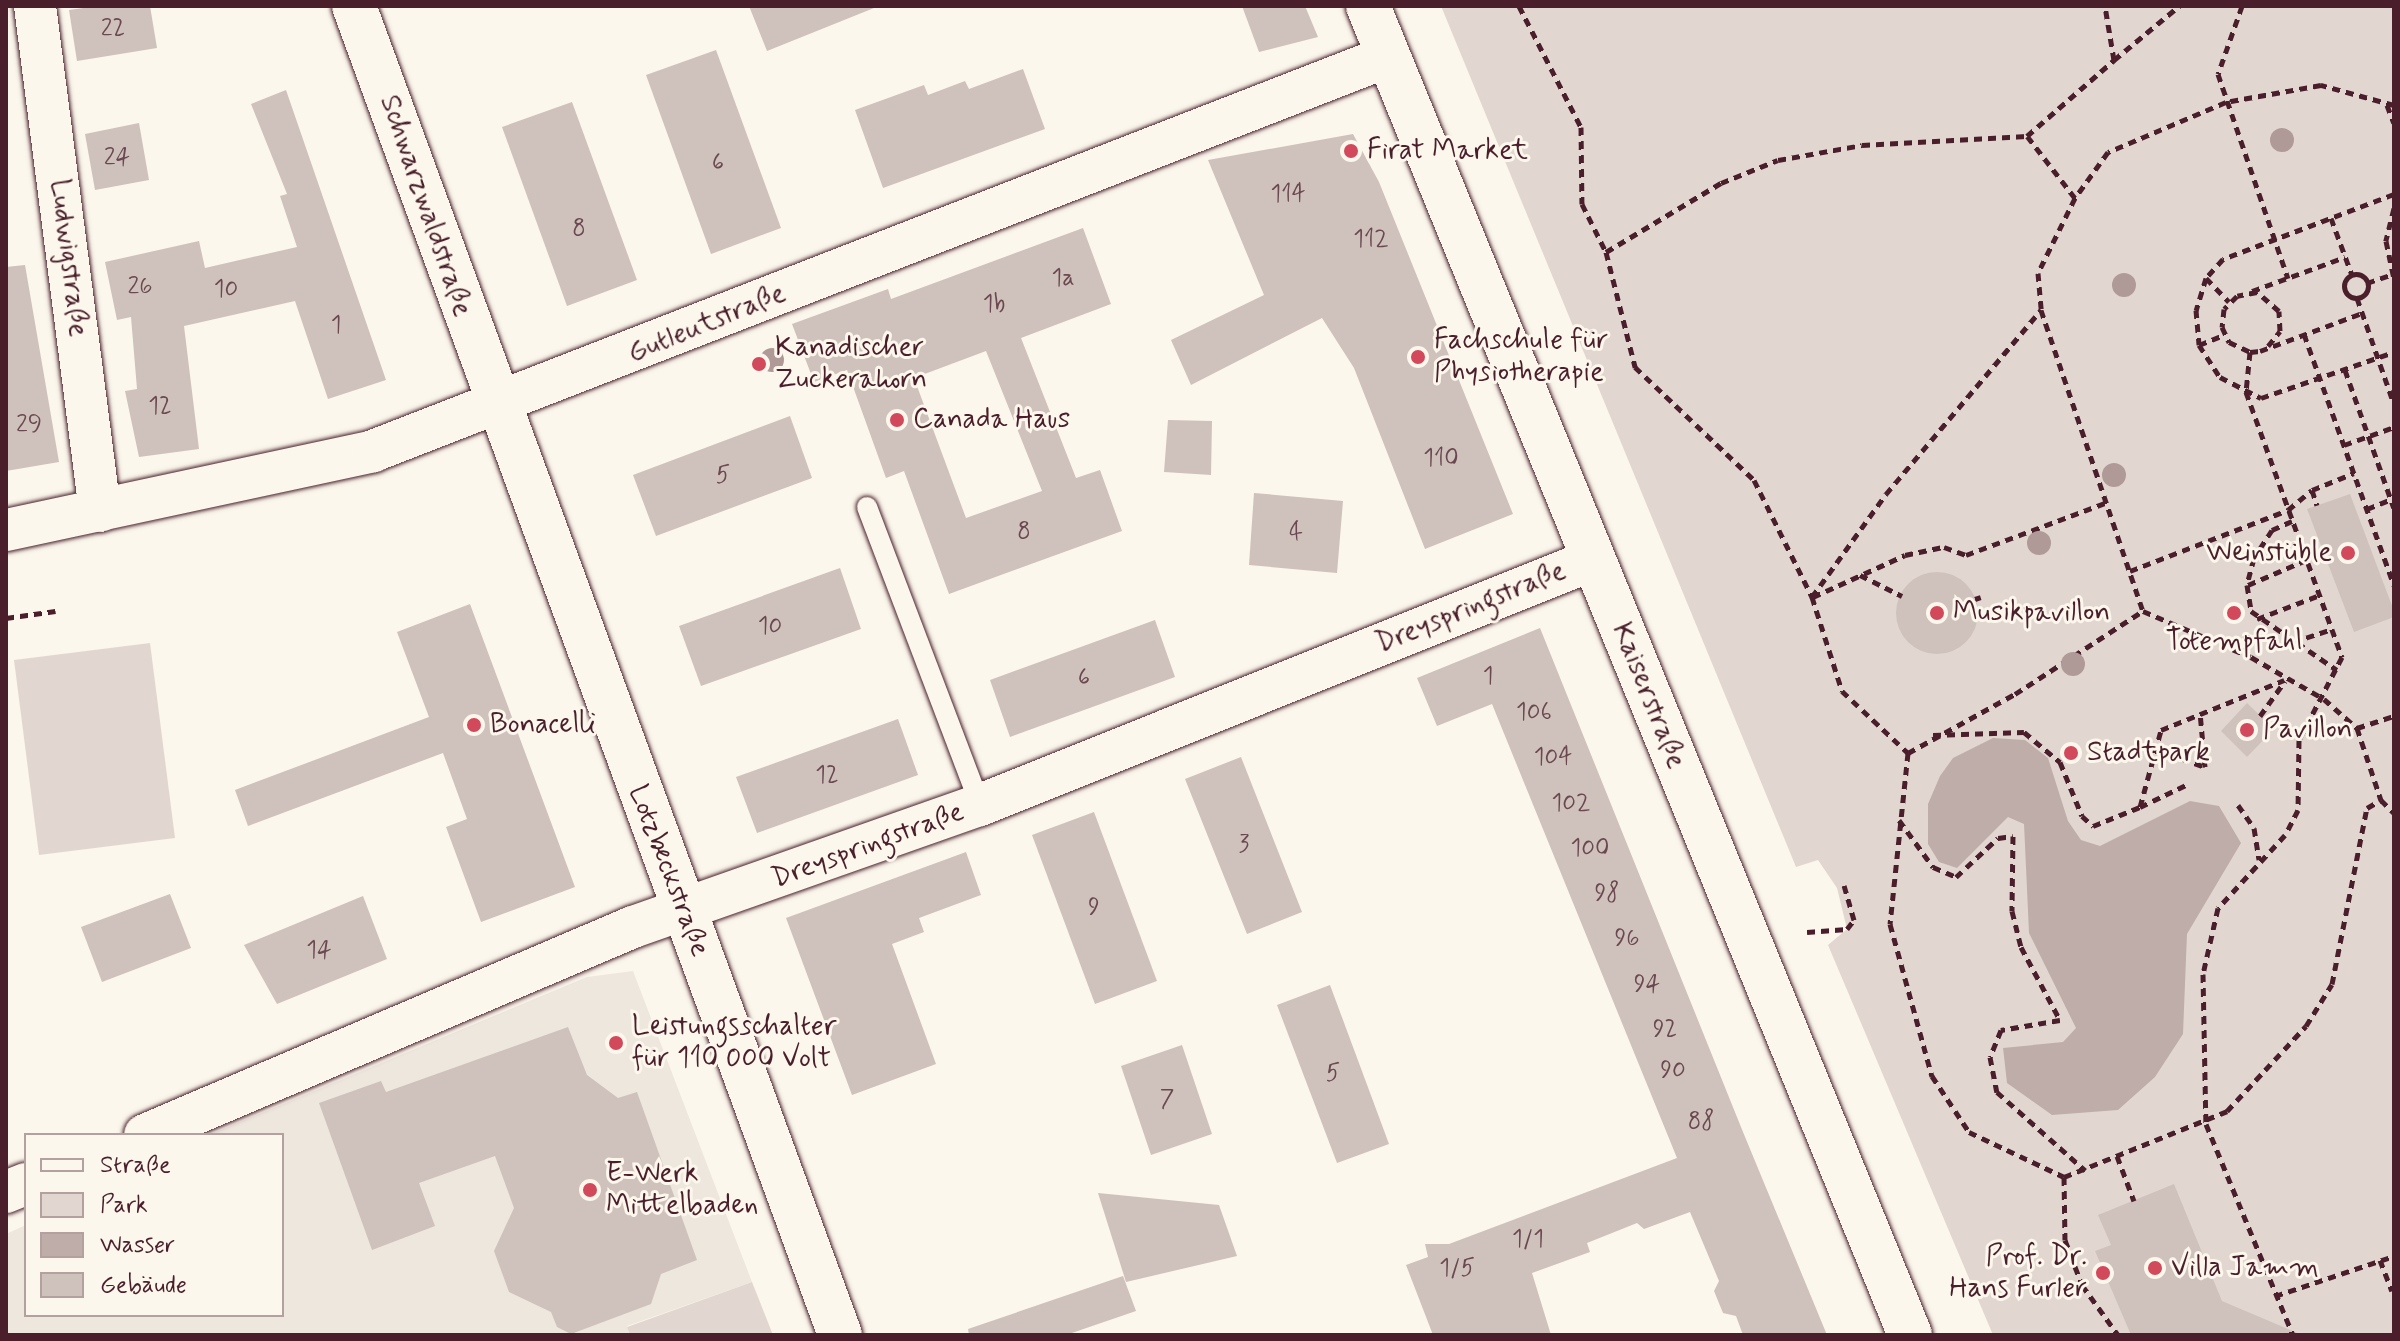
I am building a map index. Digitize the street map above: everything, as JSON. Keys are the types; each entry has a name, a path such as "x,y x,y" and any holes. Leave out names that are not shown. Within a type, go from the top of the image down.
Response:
{"street":[{"name":"Ludwigstraße","path":"35,6 100,511"},
{"name":"Schwarzwaldstraße","path":"354,6 496,407"},
{"name":"Kaiserstraße","path":"1368,6 1910,1335"},
{"name":"Gutleutstraße","path":"6,530 373,451 496,407 1389,56"},
{"name":"Lotzbeckstraße","path":"496,407 840,1335"},
{"name":"Dreyspringstraße","path":"150,1133 685,911 980,805 1592,560"}],"lane":[{"path":"867,507 980,805"}],"path":[{"path":"1519,6 1581,127 1582,204 1606,252 1635,367 1754,480 1812,597 1842,691 1908,753"},
{"path":"2105,6 2114,60"},
{"path":"1606,252 1721,183 1778,160 1862,145 2027,136 2179,6"},
{"path":"2242,6 2218,74 2288,278"},
{"path":"2394,123 2391,104 2321,85 2226,102 2108,152 2075,198 2038,273 2041,310 2143,611 2251,657 2285,680 2324,699 2357,728 2381,800 2394,813"},
{"path":"2027,136 2075,198"},
{"path":"2394,194 2223,259 2206,278 2196,310 2199,345 2220,377 2261,398 2394,352"},
{"path":"2357,298 2367,283 2393,275 2386,241 2394,208"},
{"path":"2331,218 2352,275 2367,283"},
{"path":"2224,335 2222,318 2229,302 2246,292 2345,257"},
{"path":"2352,275 2345,290 2357,298 2392,389 2394,404"},
{"path":"2206,278 2229,302"},
{"path":"2246,292 2266,296 2279,311 2280,331 2268,346"},
{"path":"1812,597 1886,494 2041,310"},
{"path":"2250,352 2362,313"},
{"path":"2304,334 2394,585"},
{"path":"2199,345 2224,335"},
{"path":"2224,335 2250,352"},
{"path":"2250,352 2246,392 2342,657 2324,699 2299,740 2298,810 2285,835 2218,908 2203,974 2206,1124 2293,1335"},
{"path":"2345,370 2394,508"},
{"path":"2344,445 2394,427"},
{"path":"2130,571 2288,510 2312,490 2354,473"},
{"path":"2312,490 2317,505"},
{"path":"2367,509 2393,499"},
{"path":"1812,597 1905,555 1944,547 1966,555 2105,503"},
{"path":"2292,521 2272,530 2254,558 2247,585 2257,619 2337,670"},
{"path":"2247,585 2306,560"},
{"path":"1860,575 1902,596"},
{"path":"2257,619 2320,595"},
{"path":"6,618 56,611"},
{"path":"2143,611 2015,694 1933,735 1908,753 1890,924 1932,1076 1969,1132 2064,1177 2206,1124 2227,1111 2306,1026 2332,984 2367,808 2381,800"},
{"path":"2293,642 2332,629"},
{"path":"2140,807 2161,730 2285,680"},
{"path":"2260,716 2285,680"},
{"path":"2155,749 2205,767 2200,712"},
{"path":"2357,728 2394,716"},
{"path":"1933,735 2024,732 2060,762 2082,816 2093,826 2190,783"},
{"path":"2238,805 2254,828 2259,861"},
{"path":"1899,820 1933,867 1956,877 1998,838 2013,836 2012,911 2021,947 2060,1020 2001,1030 1990,1057 1997,1092 2085,1170"},
{"path":"1807,932 1847,929 1854,920 1844,885"},
{"path":"2117,1156 2134,1201"},
{"path":"2064,1177 2065,1240 2082,1285 2118,1335"},
{"path":"2275,1296 2394,1256"},
{"path":"2380,1260 2392,1291"}],"shaded area":[{"name":"E-Werk Mittelbaden","path":"633,971 752,1282 627,1326 630,1335 6,1335 6,1234 24,1226 24,1317 284,1317 284,1133 214,1133 587,977"}],"green space":[{"name":"Stadtpark","path":"1441,6 2394,6 2394,1335 1993,1335 1828,945 1847,929 1837,888 1818,860 1796,867"},
{"path":"150,643 175,838 39,855 14,660"},
{"path":"752,1282 773,1335 630,1335 627,1327"}],"water":[{"path":"1993,738 2025,740 2048,758 2068,821 2081,840 2100,846 2190,801 2219,806 2241,843 2187,934 2183,1034 2155,1077 2118,1110 2052,1115 2007,1083 2003,1048 2063,1042 2076,1028 2029,933 2024,824 2008,817 1957,868 1939,862 1928,844 1928,804 1940,776 1953,758"}],"building":[{"path":"98,6 150,6 157,48 77,61 69,10"},
{"path":"749,6 874,6 874,8 767,51"},
{"path":"1242,6 1305,6 1318,37 1259,52"},
{"path":"716,50 781,228 711,254 646,75"},
{"path":"1023,69 1045,129 883,188 855,110 924,85 928,95 965,81 969,89"},
{"path":"286,90 386,380 328,399 295,301 184,326 199,449 139,457 125,391 137,389 131,317 117,320 105,262 199,241 205,268 297,247 280,196 287,194 251,104"},
{"path":"572,102 637,280 567,306 502,127"},
{"path":"139,123 149,180 95,190 85,134"},
{"path":"1353,134 1379,182 1513,514 1425,549 1354,368 1322,318 1191,385 1171,340 1264,295 1208,160"},
{"path":"1083,228 1111,304 1021,338 1076,478 1100,470 1122,531 949,594 904,471 886,478 847,370 814,382 792,324 888,289 891,299","holes":["986,351 1042,491 966,518 914,378"]},
{"path":"25,265 59,462 6,471 6,267"},
{"path":"790,416 812,478 656,536 633,475"},
{"path":"1168,420 1212,421 1211,475 1164,472"},
{"path":"1254,493 1343,501 1337,573 1249,565"},
{"name":"Weinstüble","path":"2350,494 2394,611 2394,617 2354,632 2307,509"},
{"path":"840,568 861,629 701,686 679,626"},
{"name":"Musikpavillon","path":"1937,572 1953,575 1966,584 1975,597 1978,613 1975,629 1966,642 1953,651 1937,654 1921,651 1908,642 1899,629 1896,613 1899,597 1908,584 1921,575"},
{"name":"Bonacelli","path":"470,604 575,887 481,922 446,827 467,819 443,753 248,826 235,790 429,717 397,632"},
{"path":"1155,620 1175,677 1010,737 990,680"},
{"path":"1540,628 1827,1335 1743,1335 1736,1316 1723,1313 1714,1291 1719,1281 1690,1212 1644,1229 1637,1223 1587,1243 1590,1252 1532,1273 1551,1335 1433,1335 1406,1265 1428,1257 1425,1244 1449,1244 1677,1158 1492,704 1437,726 1417,678"},
{"name":"Pavillon","path":"2247,703 2274,729 2247,757 2221,731"},
{"path":"898,719 918,775 757,833 736,777"},
{"path":"1241,757 1302,912 1247,934 1185,779"},
{"path":"1094,812 1157,981 1095,1004 1032,835"},
{"path":"966,852 981,895 919,918 924,932 892,944 936,1064 852,1095 786,918"},
{"path":"170,894 191,948 102,982 81,927"},
{"path":"363,896 387,959 277,1004 244,945"},
{"path":"1330,985 1389,1144 1337,1163 1277,1005"},
{"name":"E-Werk Mittelbaden","path":"568,1027 587,1075 618,1098 637,1092 697,1260 661,1274 651,1304 571,1334 557,1327 551,1312 509,1292 494,1251 514,1208 495,1156 419,1183 435,1226 372,1250 319,1103 381,1081 386,1092"},
{"path":"1182,1045 1212,1134 1151,1155 1121,1066"},
{"name":"Villa Jamm","path":"2174,1184 2222,1301 2302,1335 2131,1335 2095,1251 2111,1245 2098,1215"},
{"path":"1098,1193 1219,1205 1237,1256 1126,1282"},
{"path":"1123,1276 1136,1311 1066,1335 969,1335 968,1329"}],"place":[{"name":"Firat Market","path":"1351,151"},
{"name":"Fachschule für Physiotherapie","path":"1418,357"},
{"name":"Kanadischer Zuckerahorn","path":"759,364"},
{"name":"Canada Haus","path":"897,420"},
{"name":"Weinstüble","path":"2348,553"},
{"name":"Musikpavillon","path":"1937,613"},
{"name":"Totempfahl","path":"2234,613"},
{"name":"Bonacelli","path":"474,725"},
{"name":"Pavillon","path":"2247,730"},
{"name":"Stadtpark","path":"2071,753"},
{"name":"Leistungsschalter für 110 000 Volt","path":"616,1043"},
{"name":"E-Werk Mittelbaden","path":"590,1190"},
{"name":"Villa Jamm","path":"2155,1268"},
{"name":"Prof. Dr. Hans Furler","path":"2103,1273"}]}
